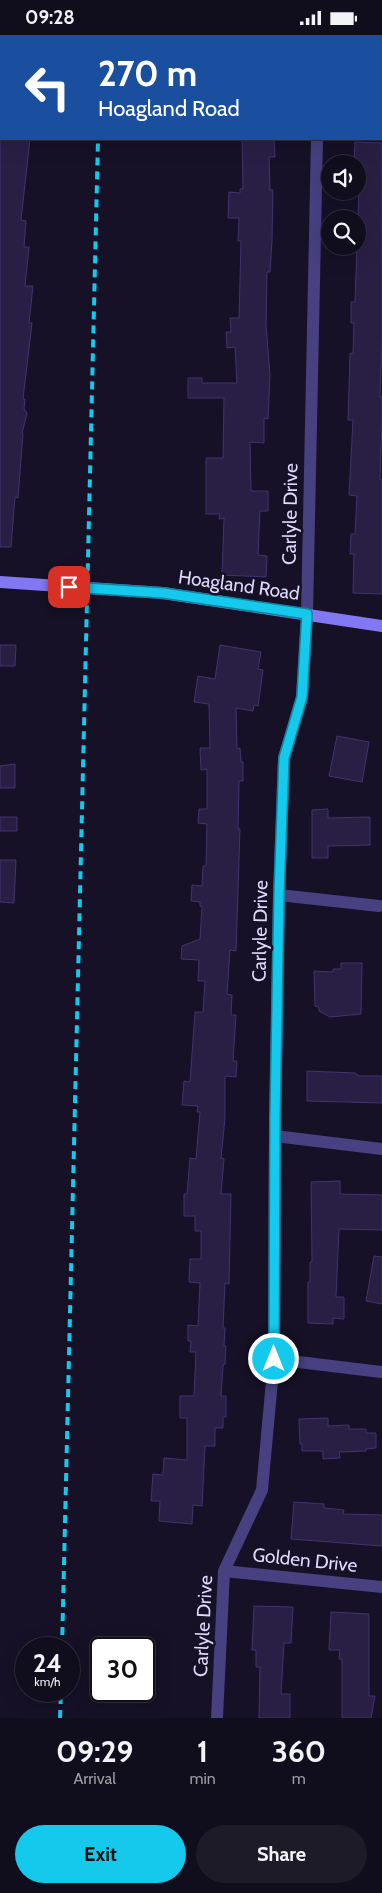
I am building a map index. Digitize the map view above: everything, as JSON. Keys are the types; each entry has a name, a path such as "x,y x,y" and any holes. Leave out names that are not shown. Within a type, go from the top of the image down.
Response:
{"street":[{"name":"Carlyle Drive","path":"217,1718 224,1571 262,1490 274,1359 279,895 284,758 302,697 307,614 317,140"},
{"name":"Hoagland Road","path":"0,582 163,593 382,625"},
{"path":"279,895 379,907"},
{"path":"275,1136 382,1149"},
{"path":"274,1359 382,1372"},
{"name":"Golden Drive","path":"224,1571 382,1587"}],"building":[{"path":"0,140 30,140 21,220 26,221 24,247 29,247 25,286 33,286 29,323 32,323 23,399 25,399 24,409 27,413 22,433 18,498 15,497 11,547 0,547"},
{"path":"242,140 274,140 275,157 269,157 270,190 273,190 270,272 267,272 266,325 270,375 268,419 264,418 264,443 250,442 251,491 268,491 268,511 260,511 258,555 267,556 266,577 222,575 224,518 219,519 220,514 206,514 206,458 223,458 224,398 188,398 188,378 202,378 202,383 237,383 235,347 227,348 226,332 231,332 230,318 239,318 241,241 238,241 239,218 228,218 229,192 240,193 240,189 243,189"},
{"path":"355,142 382,143 382,339 380,397 382,397 382,421 380,479 382,479 382,594 353,593 354,554 350,554 351,534 355,534 357,496 349,495 353,420 348,420 350,353 353,354 354,323 351,323 351,302 355,302 357,255 366,255 366,210 358,210 359,200 366,200 366,155 354,155"},
{"path":"0,645 16,645 15,666 0,666"},
{"path":"220,645 261,652 258,669 263,670 258,706 254,705 253,711 236,708 237,749 240,748 241,762 243,762 243,781 239,781 238,829 240,829 236,951 230,950 227,994 232,995 231,1015 236,1015 233,1061 237,1061 236,1077 225,1076 225,1118 221,1158 224,1159 221,1194 231,1194 229,1284 225,1283 223,1328 225,1328 224,1346 226,1346 221,1396 226,1396 226,1417 223,1417 223,1428 215,1428 215,1446 205,1446 202,1506 193,1505 192,1524 159,1521 160,1501 151,1501 153,1474 163,1475 164,1458 187,1460 187,1418 180,1418 180,1396 194,1396 196,1352 190,1352 191,1341 188,1341 188,1325 198,1326 200,1283 189,1282 190,1259 201,1259 201,1231 195,1231 195,1216 184,1216 184,1194 187,1194 190,1158 196,1159 200,1112 197,1112 198,1106 182,1105 184,1081 190,1082 195,1012 203,1012 205,981 198,981 199,960 181,959 182,946 200,939 202,907 200,902 191,901 192,885 202,886 203,866 206,866 207,824 198,823 199,809 207,809 207,769 201,770 200,748 210,748 209,704 194,702 198,676 215,679"},
{"path":"337,736 369,742 362,782 329,776"},
{"path":"15,764 15,788 0,788 0,766"},
{"path":"328,809 328,818 370,817 370,845 328,846 328,858 312,858 312,810"},
{"path":"0,817 17,817 17,831 0,831"},
{"path":"0,860 16,860 14,903 0,902"},
{"path":"341,963 362,963 361,1014 330,1017 319,1011 319,1007 315,1006 314,971 333,972 333,969 341,969"},
{"path":"307,1071 355,1073 359,1076 382,1076 382,1103 307,1101"},
{"path":"340,1181 340,1194 382,1195 382,1230 339,1229 336,1297 344,1297 344,1319 333,1318 333,1324 308,1323 308,1282 310,1282 310,1262 312,1262 311,1182"},
{"path":"374,1256 382,1257 382,1304 366,1301"},
{"path":"328,1418 328,1426 349,1425 349,1429 366,1429 366,1433 376,1433 376,1448 366,1449 366,1451 339,1452 340,1458 323,1459 323,1451 302,1451 299,1419"},
{"path":"294,1502 324,1504 324,1508 344,1510 343,1514 382,1515 382,1546 291,1539"},
{"path":"254,1606 293,1607 291,1643 284,1643 281,1694 290,1694 290,1718 259,1718 260,1667 256,1667 256,1650 252,1650"},
{"path":"331,1612 369,1614 369,1696 375,1696 371,1718 342,1718 342,1659 339,1659 340,1650 329,1650"}],"railway":[{"path":"62,1637 98,140"},
{"path":"60,1718 61,1702"}],"route":[{"path":"69,587 163,593 307,614 302,697 284,758 279,895 275,1118 274,1359"}]}
